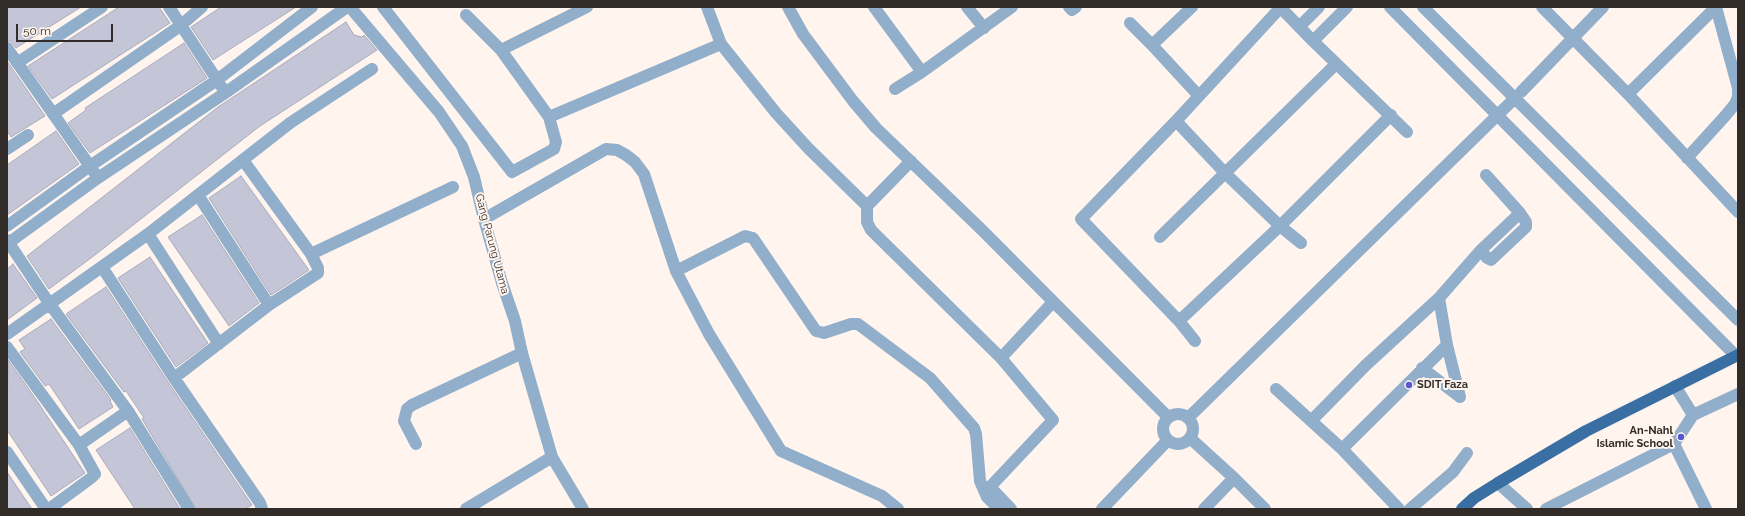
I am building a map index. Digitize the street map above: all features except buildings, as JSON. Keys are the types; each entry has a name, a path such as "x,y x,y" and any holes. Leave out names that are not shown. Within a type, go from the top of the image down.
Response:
{"main road":[{"path":"1462,509 1474,498 1586,431 1737,356"}],"street":[{"path":"17,63 102,7"},
{"path":"168,7 226,93"},
{"path":"53,114 180,26 202,7"},
{"path":"7,226 90,166 217,80 312,7"},
{"path":"189,509 128,411 49,303 7,242 98,178 226,93 349,7"},
{"name":"Gang Parung Utama","path":"349,7 439,112 462,146 474,177 484,219 502,283 515,321 522,353 552,456 581,509"},
{"path":"384,7 512,172 554,150 556,142 550,117 501,50 466,15"},
{"path":"501,50 586,7"},
{"path":"707,7 721,44 776,114 867,206 868,222 871,230 1001,358 1053,420 990,487 1011,509"},
{"path":"788,7 803,34 876,128 1168,417"},
{"path":"874,7 922,72"},
{"path":"967,7 984,28"},
{"path":"895,89 922,72 1012,7"},
{"path":"1069,7 1072,10 1076,7"},
{"path":"1152,45 1192,7"},
{"path":"1195,341 1179,321 1081,219 1176,121 1280,7 1313,42 1391,115 1407,132"},
{"path":"1299,27 1319,7"},
{"path":"1313,42 1347,7"},
{"path":"1390,7 1496,116 1737,356"},
{"path":"1423,7 1517,96 1738,320"},
{"path":"1542,7 1628,94 1738,212"},
{"path":"1188,418 1517,96 1603,7"},
{"path":"1628,94 1716,7 1738,88 1738,96 1731,109 1687,158"},
{"path":"1130,23 1198,96"},
{"path":"550,117 721,44"},
{"path":"7,48 98,178"},
{"path":"1160,237 1336,64"},
{"path":"7,334 148,234 290,124 372,69"},
{"path":"1179,321 1280,226 1391,115"},
{"path":"1176,121 1225,173 1280,226 1301,243"},
{"path":"7,149 28,135"},
{"path":"484,219 606,149 617,150 626,155 635,162 644,174 676,271 709,334 781,451 882,496 898,509"},
{"path":"174,378 269,305 318,273 318,268 311,254 243,160"},
{"path":"867,206 911,161"},
{"path":"1312,420 1366,365 1439,298 1481,250 1487,258 1491,260 1526,227 1526,222 1520,213 1486,175"},
{"path":"311,254 453,187"},
{"path":"198,195 269,305"},
{"path":"148,234 218,344"},
{"path":"676,271 745,236 753,238 816,331 824,333 851,324 858,324 930,378 974,428 976,434 980,482 987,497 998,509"},
{"path":"102,267 174,378 260,503 262,509"},
{"path":"1422,368 1460,398 1447,345 1439,298"},
{"path":"1001,358 1053,302"},
{"path":"1342,449 1422,368 1447,345"},
{"path":"7,347 79,445 94,470 94,476 48,509 7,452"},
{"path":"416,444 404,421 407,409 412,405 522,353"},
{"path":"1675,386 1693,415"},
{"path":"1276,389 1312,420 1342,449 1399,509"},
{"path":"1546,509 1674,444 1693,415 1738,394"},
{"path":"79,445 128,411"},
{"path":"1175,414 1182,414 1188,418 1193,428 1190,438 1186,442 1180,444 1173,443 1164,435 1164,422 1168,417 1175,414"},
{"path":"1190,438 1234,478 1265,509"},
{"path":"1102,509 1168,440"},
{"path":"1674,444 1706,509"},
{"path":"1410,509 1453,472 1467,453"},
{"path":"466,509 552,456"},
{"path":"1204,509 1234,478"},
{"path":"1498,483 1527,509"}],"place":[{"name":"SDIT Faza","path":"1409,385"},
{"name":"An-Nahl Islamic School","path":"1681,437"}]}
